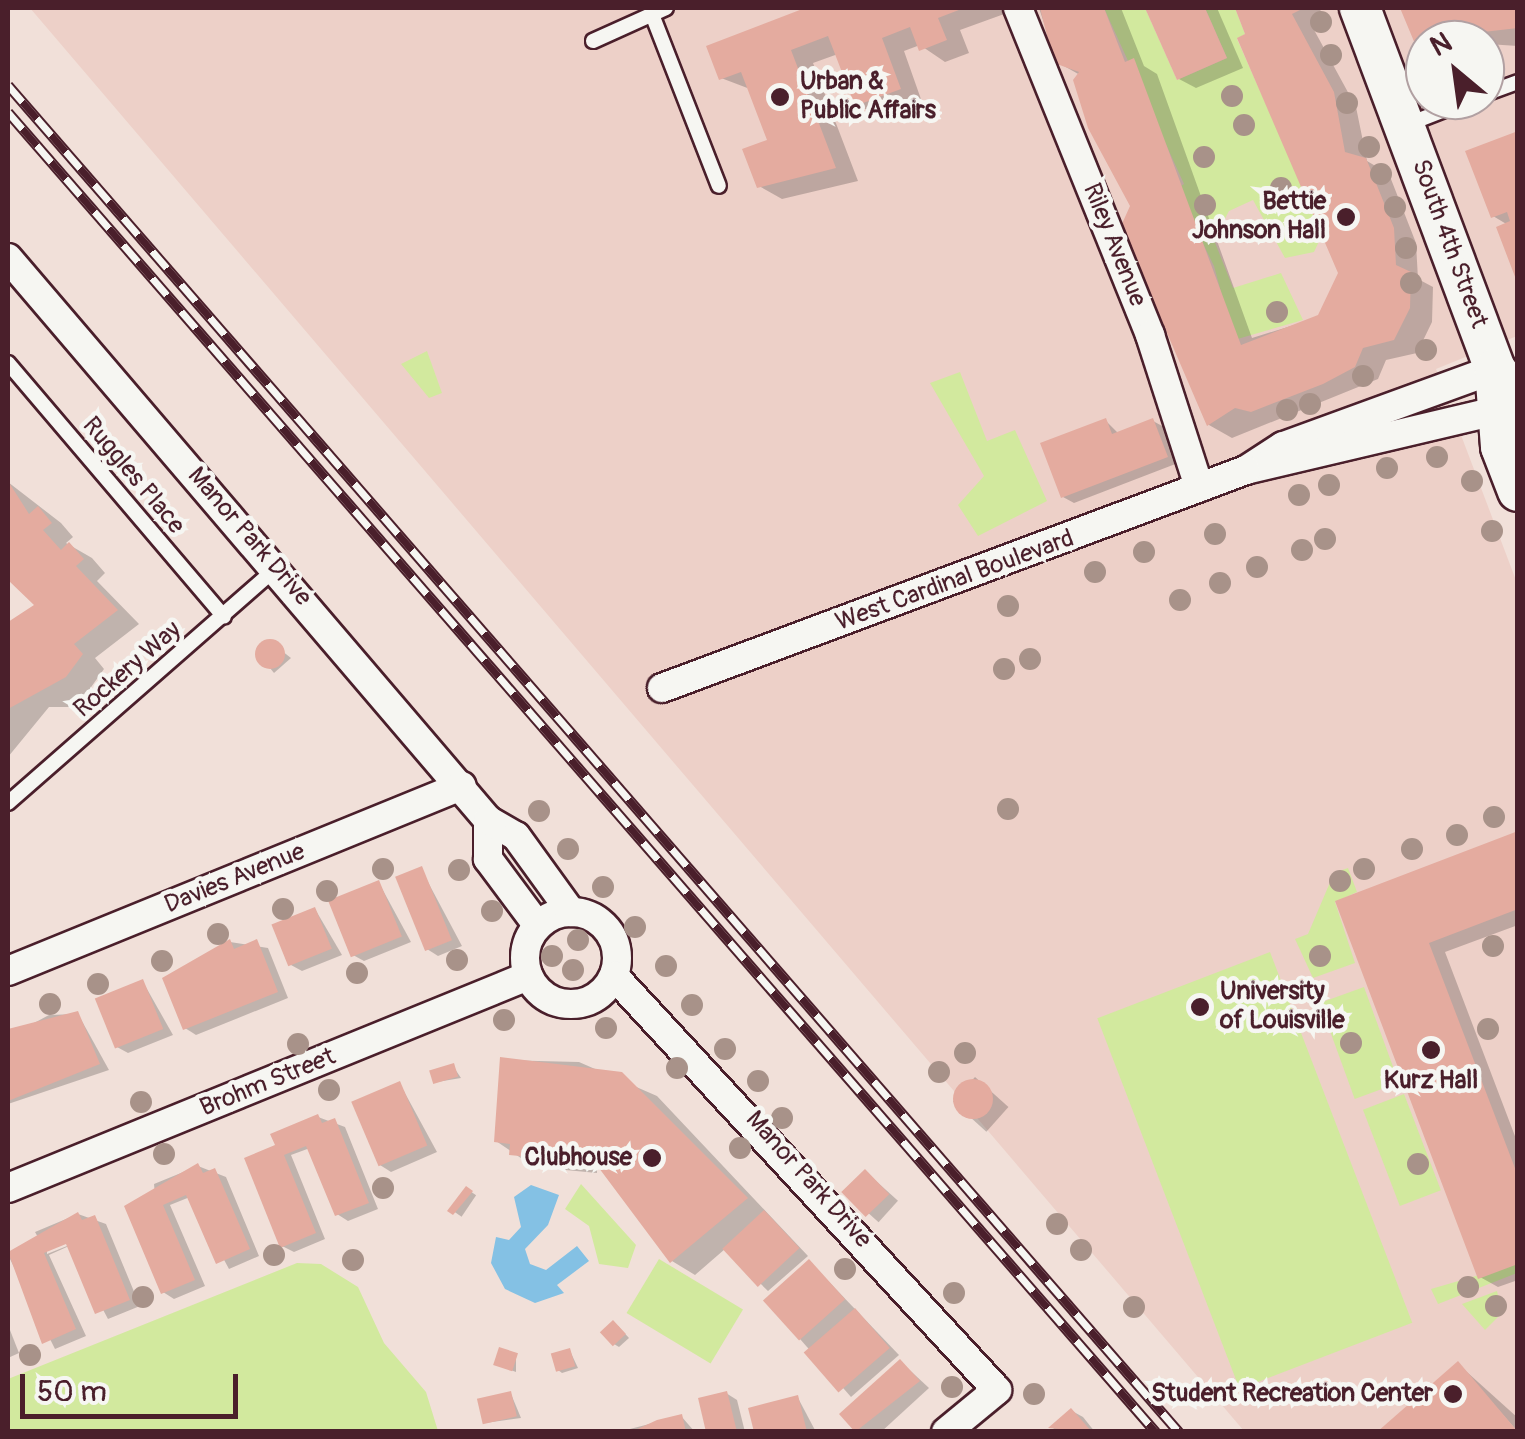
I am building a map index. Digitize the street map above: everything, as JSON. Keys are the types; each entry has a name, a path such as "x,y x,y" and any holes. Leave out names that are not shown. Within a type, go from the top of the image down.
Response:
{"main road":[{"name":"South 4th Street","path":"1360,8 1509,390 1518,490"}],"street":[{"name":"Riley Avenue","path":"1018,8 1150,335 1200,487"},
{"name":"Manor Park Drive","path":"8,258 488,820 516,836 571,912 604,926 617,958 614,976 997,1390 946,1432"},
{"name":"West Cardinal Boulevard","path":"1246,470 1283,446 1509,390"},
{"name":"West Cardinal Boulevard","path":"662,688 1246,470 1509,390"},
{"name":"Davies Avenue","path":"8,971 462,786"},
{"name":"Manor Park Drive","path":"488,820 488,859 538,926"},
{"path":"571,912 538,926 528,976 553,1002 571,1005 614,976"},
{"name":"Brohm Street","path":"8,1188 528,976"}],"lane":[{"path":"593,41 659,12 719,186"},
{"path":"1405,125 1418,120"},
{"name":"Ruggles Place","path":"8,363 224,617"},
{"name":"Rockery Way","path":"8,803 276,568"}],"shaded area":[{"name":"University of Louisville","path":"30,8 1517,8 1517,336 1436,369 1517,583 1517,1431 1244,1431"}],"green space":[{"path":"1104,8 1145,8 1177,80 1227,58 1205,8 1235,8 1245,34 1237,39 1323,233 1314,252 1285,258 1253,200 1229,211 1214,240 1233,288 1281,273 1303,320 1234,340 1214,266 1176,189 1184,184"},
{"path":"427,351 442,393 429,398 401,364"},
{"path":"960,372 987,441 1015,430 1047,501 978,536 958,505 984,476 930,383"},
{"path":"1348,868 1357,892 1335,902 1355,963 1313,978 1295,939 1308,934 1334,873"},
{"path":"1270,952 1412,1323 1240,1389 1097,1018"},
{"path":"1364,987 1399,1083 1355,1099 1320,1003"},
{"path":"1404,1094 1441,1190 1400,1206 1363,1110"},
{"path":"581,1184 636,1245 628,1268 599,1264 589,1226 565,1209"},
{"path":"659,1259 743,1309 711,1363 627,1313"},
{"path":"297,1263 321,1264 358,1287 384,1343 426,1392 438,1431 8,1431 8,1379"},
{"path":"1517,1264 1517,1273 1438,1304 1431,1289"},
{"path":"1497,1291 1502,1313 1485,1330 1462,1304"}],"water":[{"path":"531,1185 559,1195 548,1225 525,1249 530,1264 546,1270 577,1246 589,1261 557,1285 564,1293 535,1303 505,1289 491,1263 496,1237 509,1240 521,1227 514,1197"}],"building":[{"name":"Urban & Public Affairs","path":"805,8 964,8 938,18 947,40 919,51 910,27 882,38 901,89 855,106 828,36 791,50 836,168 757,188 742,149 767,140 741,72 719,80 706,46"},
{"name":"Bettie Johnson Hall","path":"1040,8 1104,8 1125,62 1134,58 1241,345 1318,315 1338,273 1237,38 1245,34 1235,8 1304,8 1292,14 1334,92 1345,152 1366,158 1394,228 1396,265 1411,272 1410,308 1394,340 1363,348 1355,367 1323,384 1251,412 1235,408 1207,426 1121,226 1130,206 1088,128 1073,80 1079,72 1054,63"},
{"path":"1145,8 1205,8 1227,58 1177,80"},
{"path":"1400,8 1518,8 1518,28 1505,30 1505,20 1405,20"},
{"path":"1518,131 1517,282 1496,227 1510,221 1507,212 1491,218 1465,151"},
{"path":"1106,418 1112,434 1153,418 1168,457 1061,498 1040,443"},
{"path":"8,481 29,514 38,506 52,523 43,530 61,550 69,542 84,559 76,566 118,610 74,644 83,654 66,677 8,709 8,622 34,605 8,580"},
{"path":"270,639 281,643 285,654 281,665 270,669 259,665 255,654 259,643"},
{"name":"Kurz Hall","path":"1518,831 1518,909 1429,943 1518,1176 1518,1264 1478,1279 1335,901"},
{"path":"422,866 452,940 425,951 395,877"},
{"path":"379,880 402,937 351,957 328,901"},
{"path":"315,907 332,949 288,966 271,925"},
{"path":"230,939 234,949 257,939 278,992 183,1030 162,978"},
{"path":"143,979 163,1029 115,1049 95,998"},
{"path":"78,1011 100,1064 8,1101 8,1029"},
{"name":"Clubhouse","path":"500,1057 622,1072 748,1198 670,1263 584,1148 574,1148 574,1161 509,1155 510,1144 494,1142"},
{"path":"454,1063 458,1076 433,1084 429,1071"},
{"path":"973,1079 987,1085 993,1099 987,1113 973,1119 959,1113 953,1099 959,1085"},
{"path":"400,1081 427,1145 379,1166 351,1102"},
{"path":"318,1114 322,1123 335,1118 369,1203 335,1216 306,1146 284,1155 316,1233 280,1248 244,1158 275,1145 270,1134"},
{"path":"198,1163 203,1173 215,1168 250,1249 216,1264 186,1195 163,1205 195,1280 161,1294 124,1206"},
{"path":"865,1169 889,1194 866,1217 841,1192"},
{"path":"466,1186 473,1191 453,1215 447,1211"},
{"path":"764,1210 799,1248 758,1287 722,1249"},
{"path":"78,1212 82,1220 95,1215 130,1300 95,1314 66,1244 44,1253 76,1329 42,1344 8,1252"},
{"path":"809,1259 845,1299 799,1341 763,1300"},
{"path":"855,1308 890,1348 838,1393 804,1353"},
{"path":"613,1320 626,1334 613,1346 600,1332"},
{"path":"499,1347 518,1353 512,1371 493,1365"},
{"path":"570,1348 575,1366 556,1372 551,1354"},
{"path":"900,1359 920,1381 855,1432 839,1414"},
{"name":"Student Recreation Center","path":"1458,1361 1518,1432 1377,1432"},
{"path":"511,1391 517,1416 483,1424 477,1399"},
{"path":"727,1391 737,1432 706,1432 698,1398"},
{"path":"798,1395 807,1432 754,1432 748,1408"},
{"path":"1071,1408 1092,1432 1048,1428"},
{"path":"682,1414 686,1432 631,1432 657,1420"}],"railway":[{"path":"8,85 1179,1432"},
{"path":"8,112 1156,1432"}],"place":[{"name":"Urban & Public Affairs","path":"780,97"},
{"name":"Bettie Johnson Hall","path":"1346,217"},
{"name":"University of Louisville","path":"1200,1007"},
{"name":"Kurz Hall","path":"1431,1050"},
{"name":"Clubhouse","path":"652,1158"},
{"name":"Student Recreation Center","path":"1453,1394"}]}
